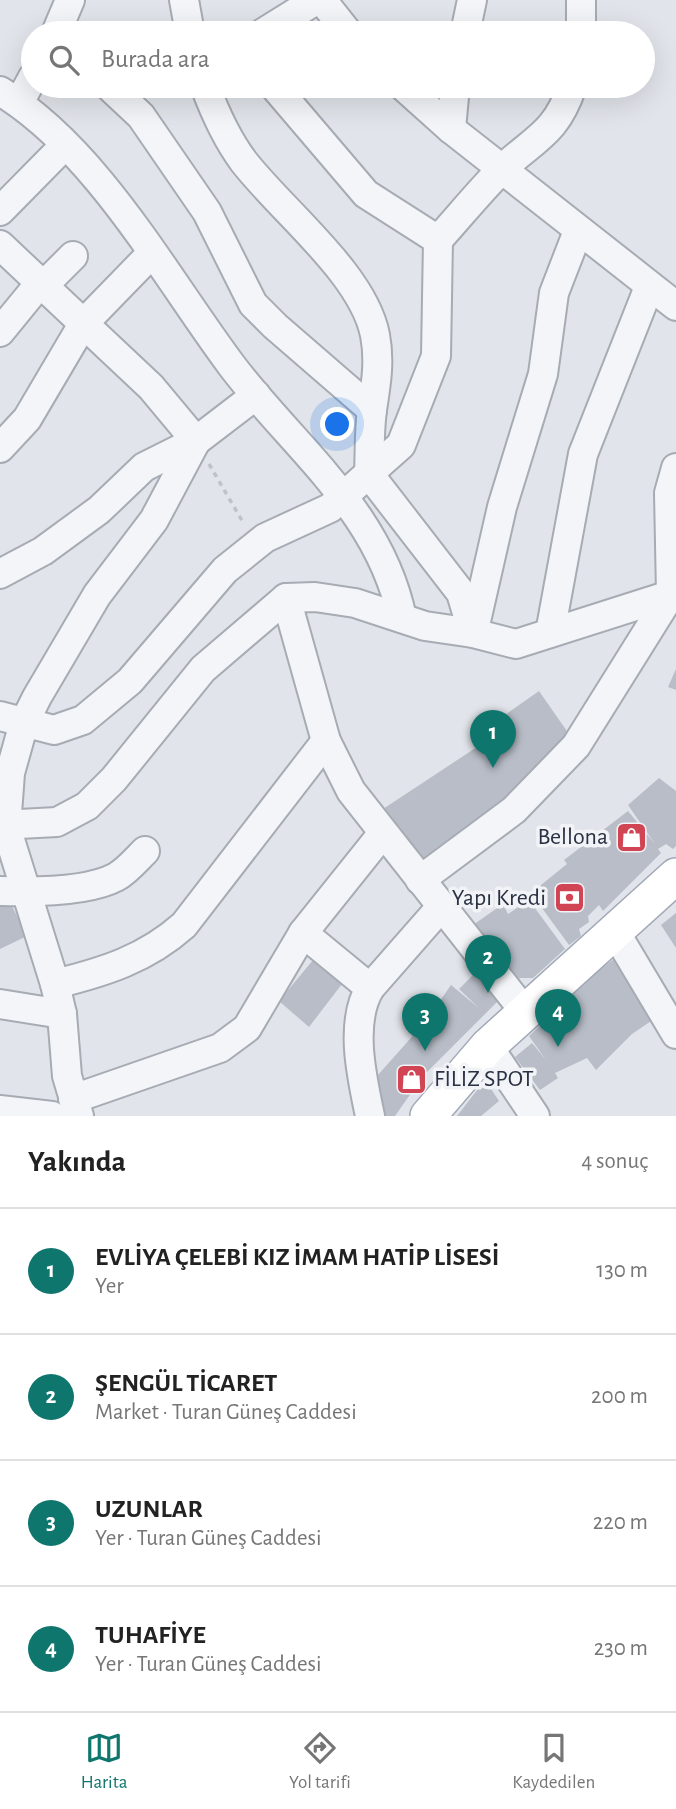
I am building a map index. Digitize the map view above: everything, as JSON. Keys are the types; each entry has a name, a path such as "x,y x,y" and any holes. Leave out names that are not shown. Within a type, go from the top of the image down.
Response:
{"main road":[{"path":"428,1116 488,1046 676,876"}],"street":[{"path":"61,21 70,0"},
{"path":"184,0 188,21"},
{"path":"282,21 316,0"},
{"path":"321,0 338,21"},
{"path":"468,21 472,0"},
{"path":"580,0 581,21"},
{"path":"10,97 92,173 256,395 322,469 344,498 382,552 402,618"},
{"path":"122,98 141,116 208,212 253,304 372,410"},
{"path":"210,98 222,128 245,163 361,296 369,313 377,357 369,474 461,593 473,633"},
{"path":"284,98 366,194 438,240"},
{"path":"416,98 578,231 676,306"},
{"path":"451,129 454,98"},
{"path":"12,719 54,730 83,720 130,681 209,586 256,544 274,533 316,517 344,498 401,445 436,356 438,240 502,170 539,141 553,125 566,98"},
{"path":"0,211 64,146"},
{"path":"473,633 502,507 543,374 554,292 578,231"},
{"path":"0,245 151,387 196,441"},
{"path":"0,448 27,419 83,324 152,253"},
{"path":"0,331 73,256"},
{"path":"550,633 583,454 649,287"},
{"path":"0,574 43,551 99,510 144,467 196,441 256,395"},
{"path":"68,1110 62,1013 28,892 3,826 10,773 12,719 97,595 154,520 196,441"},
{"path":"419,880 514,810 576,746 673,594 669,493 676,468"},
{"path":"3,826 57,821 87,806 114,779 203,669 286,598 334,600 425,626 473,633 516,644 673,594"},
{"path":"286,598 326,741 351,791 525,1012"},
{"path":"55,984 127,963 166,941 184,925 326,741"},
{"path":"0,1110 68,1110 220,1048 242,1035 303,933 383,833"},
{"path":"0,891 28,892 114,878 145,851"},
{"path":"370,1116 364,1090 360,1031 362,1003 370,988 441,907"},
{"path":"614,930 674,1026"},
{"path":"303,933 370,988"},
{"path":"0,1004 62,1013"},
{"path":"488,1046 535,1116"}],"path":[{"path":"196,441 256,544"}],"building":[{"path":"676,669 676,690 668,687"},
{"path":"539,691 571,737 519,791 420,869 380,811 480,745 475,736"},
{"path":"659,778 676,791 676,846 673,849 666,844 658,849 661,853 603,911 599,905 588,916 589,922 579,929 581,936 569,945 531,893 567,864 564,860 628,811 655,844 628,805"},
{"path":"7,896 27,936 0,949 0,899"},
{"path":"529,900 565,949 533,978 520,978 513,983 470,927 503,904 508,914"},
{"path":"676,913 676,948 661,925"},
{"path":"318,954 345,980 309,1027 279,1001"},
{"path":"615,958 657,1017 632,1034 596,1070 587,1058 555,1073 558,1078 540,1090 515,1057 532,1043 546,1060 529,1036 593,975"},
{"path":"480,968 504,995 423,1076 395,1116 375,1116 369,1085 426,1021 451,985 480,1009 459,989"},
{"path":"485,1080 499,1101 481,1116 457,1116"}],"place":[{"name":"EVLİYA ÇELEBİ KIZ İMAM HATİP LİSESİ","path":"493,768"},
{"name":"Bellona","path":"631,837"},
{"name":"Yapı Kredi","path":"569,898"},
{"name":"ŞENGÜL TİCARET","path":"488,993"},
{"name":"TUHAFİYE","path":"558,1047"},
{"name":"UZUNLAR","path":"425,1051"},
{"name":"FİLİZ SPOT","path":"411,1079"}]}
